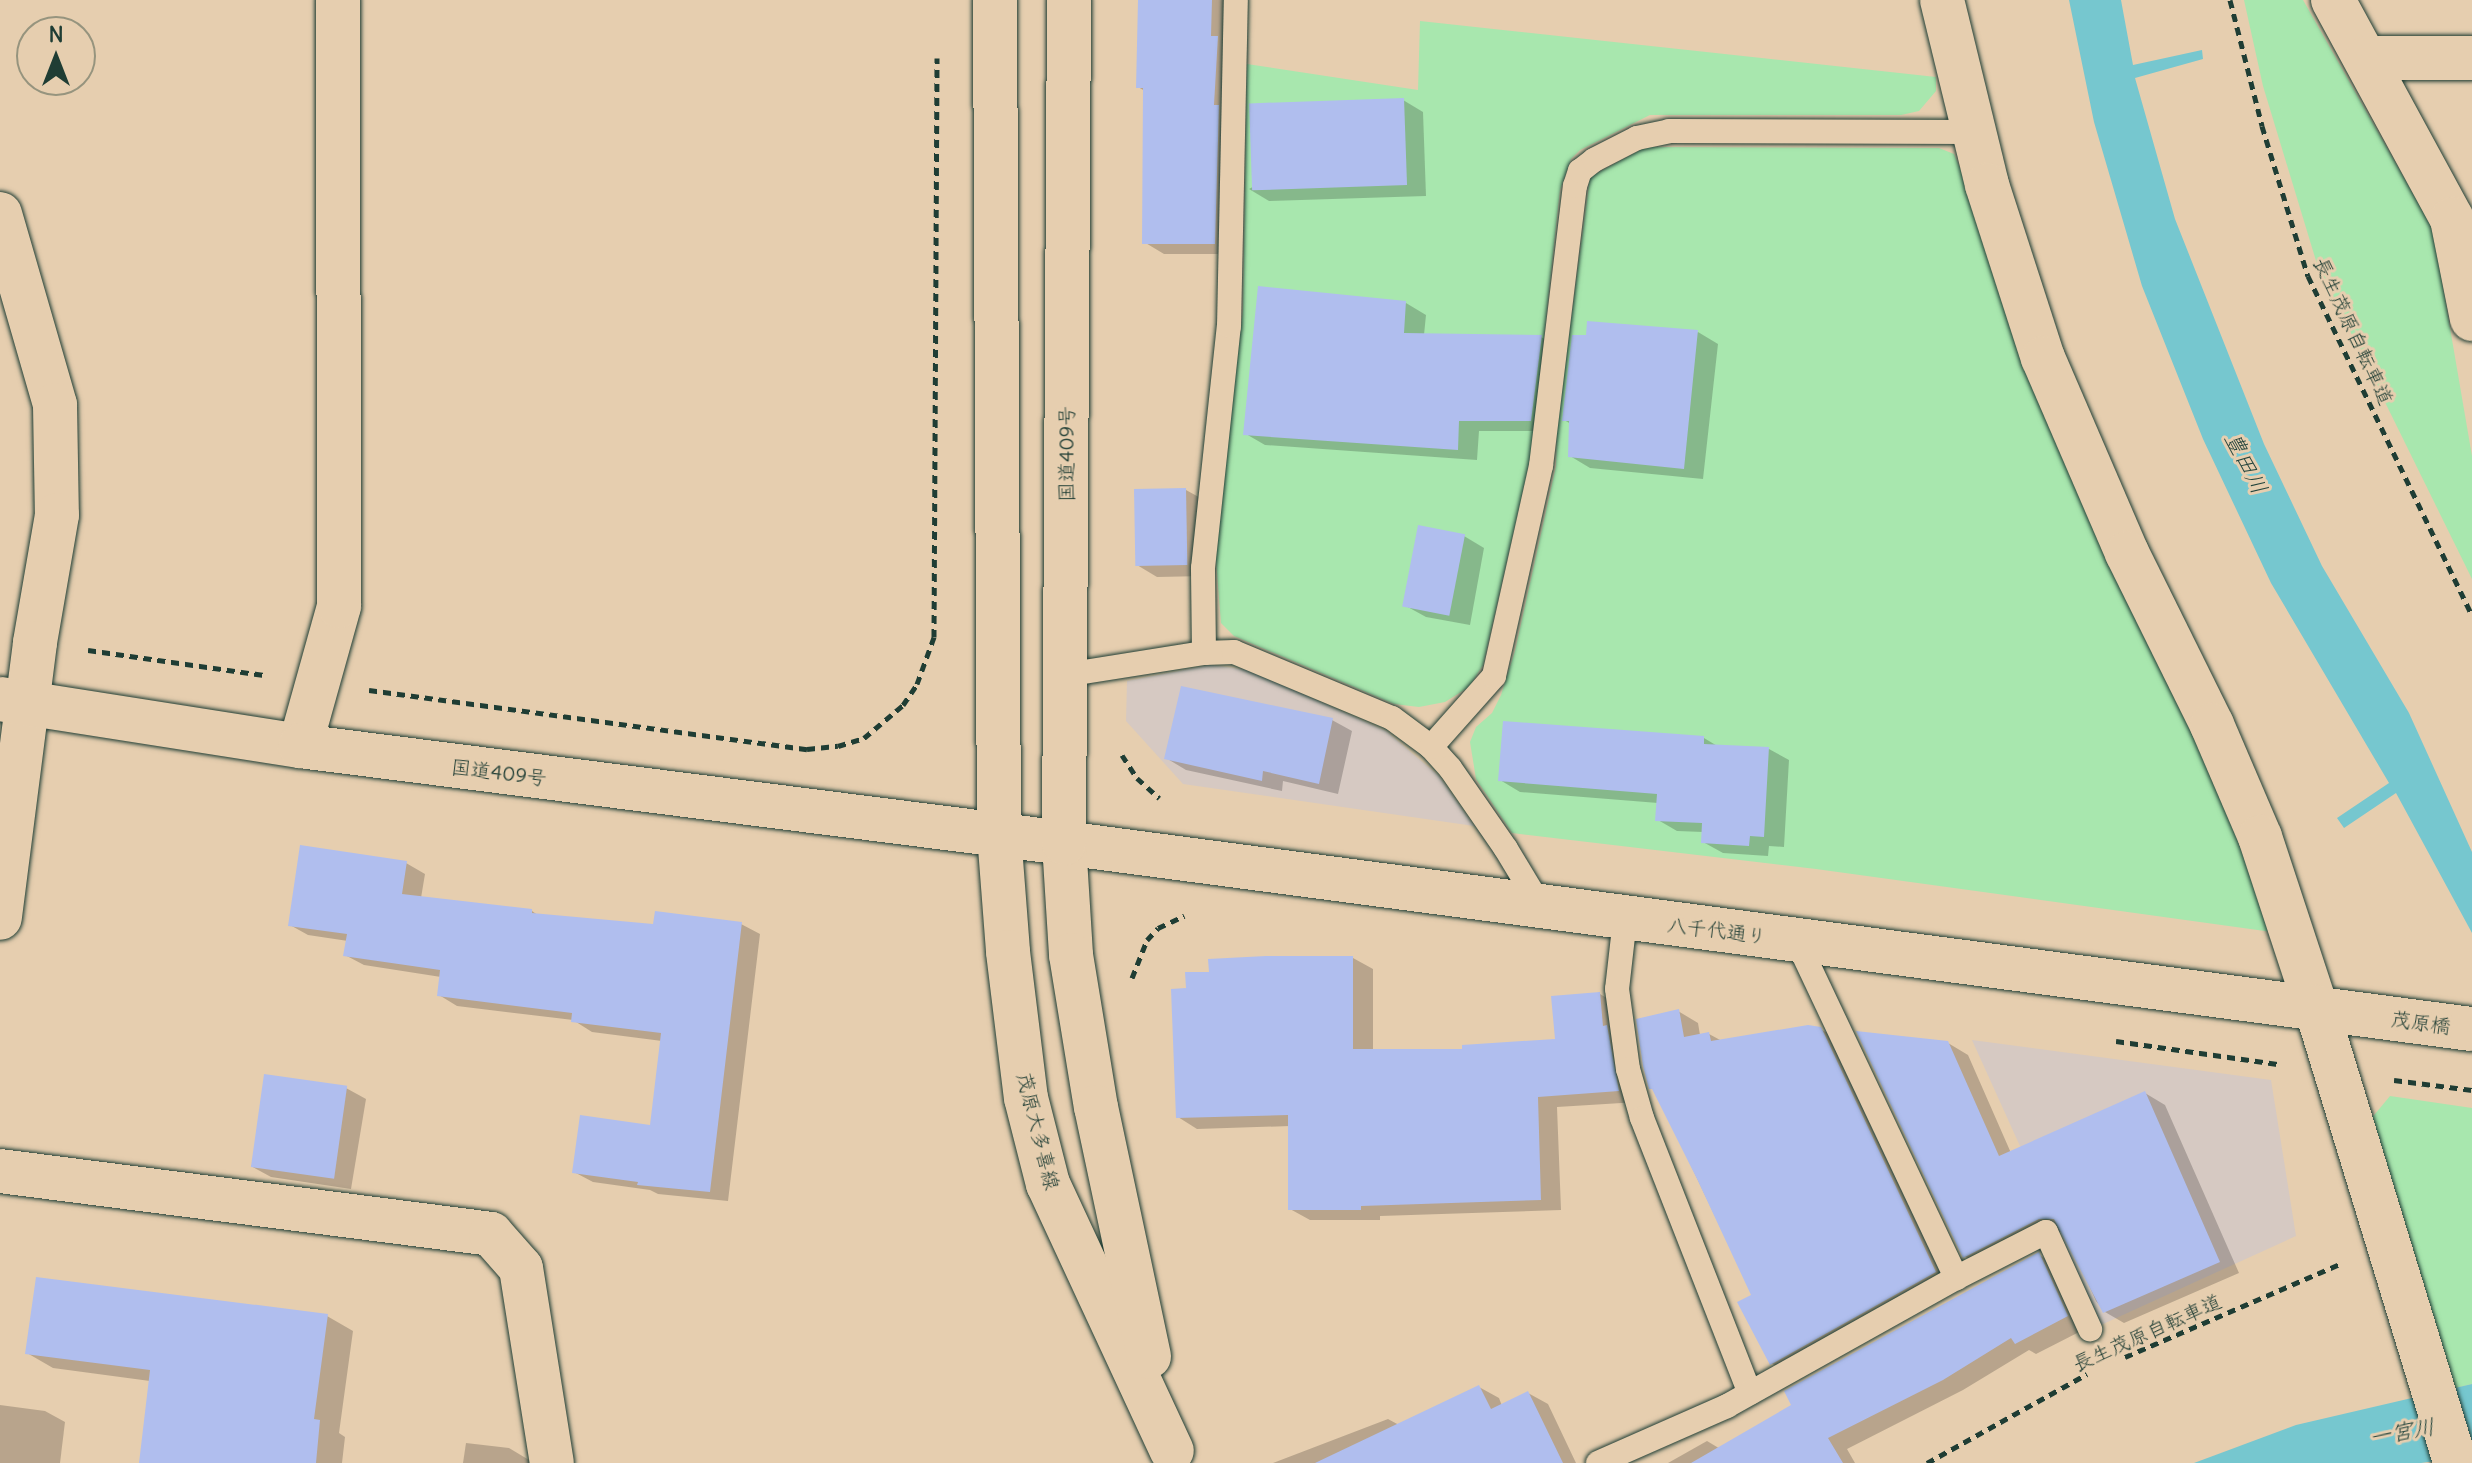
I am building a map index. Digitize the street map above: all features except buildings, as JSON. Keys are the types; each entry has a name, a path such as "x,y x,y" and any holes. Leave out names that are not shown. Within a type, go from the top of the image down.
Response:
{"main road":[{"path":"300,746 339,606 338,0"},
{"path":"995,0 999,834"},
{"name":"国道409号","path":"14,701 300,746 1064,843 1069,0"},
{"path":"1942,0 1972,132 2043,358 2127,553 2212,725 2260,837 2316,1007 2455,1463"},
{"path":"2333,0 2452,219 2472,319"},
{"path":"2367,58 2472,58"},
{"path":"0,214 55,405 57,515 35,643 14,701 0,918"},
{"name":"茂原大多喜線","path":"999,834 1008,952 1026,1098 1048,1184 1174,1457"},
{"name":"茂原大多喜線","path":"1064,843 1071,955 1096,1107 1129,1274 1174,1457"},
{"name":"八千代通り","path":"1064,843 2370,1015"},
{"name":"茂原橋","path":"2370,1015 2472,1029"},
{"path":"0,1171 491,1234 521,1268 552,1463"}],"lane":[{"path":"1204,653 1203,568 1229,326 1236,0"},
{"path":"1431,747 1494,676 1541,466 1575,186 1580,171 1594,160 1637,138 1669,131 1972,132"},
{"path":"1065,675 1204,653 1234,652 1392,718 1431,747 1506,849 1541,907"},
{"path":"1625,919 1617,989 1628,1069 1642,1118 1750,1393"},
{"path":"1797,941 1956,1278"},
{"path":"1598,1463 1750,1393 1956,1278 2046,1232 2090,1329"}],"path":[{"name":"長生茂原自転車道","path":"2230,0 2262,126 2308,276 2472,616"},
{"path":"35,643 807,749 838,746 864,738 888,721 917,684 934,637 937,48"},
{"path":"2390,1079 2472,1090"},
{"name":"長生茂原自転車道","path":"2116,1361 2389,1248"},
{"name":"長生茂原自転車道","path":"1927,1463 2102,1367"}],"shaded area":[{"path":"1210,665 1249,670 1386,731 1439,776 1474,826 1183,784 1126,721 1127,681"},
{"path":"1972,1040 2271,1080 2296,1236 2101,1325"}],"green space":[{"path":"2244,0 2303,0 2433,229 2472,456 2472,579 2317,264 2263,86"},
{"path":"1420,21 1936,77 1936,91 1919,111 1901,115 1650,115 1580,150 1571,159 1560,190 1531,455 1483,665 1469,687 1445,702 1419,707 1394,704 1234,636 1221,623 1215,548 1243,310 1247,64 1418,90"},
{"path":"1646,147 1939,148 1954,154 2179,682 2272,932 1816,869 1512,833 1476,779 1470,742 1476,727 1492,713 1501,695 1515,651 1556,466 1557,427 1590,177"},
{"path":"2390,1096 2472,1108 2472,1384 2455,1388 2370,1120"}],"water":[{"name":"豊田川","path":"2069,0 2121,0 2133,65 2202,50 2203,59 2135,78 2175,219 2264,444 2322,566 2409,713 2472,852 2472,933 2396,793 2344,828 2337,818 2389,783 2271,583 2203,439 2142,286 2094,122"},
{"name":"一宮川","path":"2472,1384 2472,1456 2421,1463 2194,1463 2296,1425"}]}
